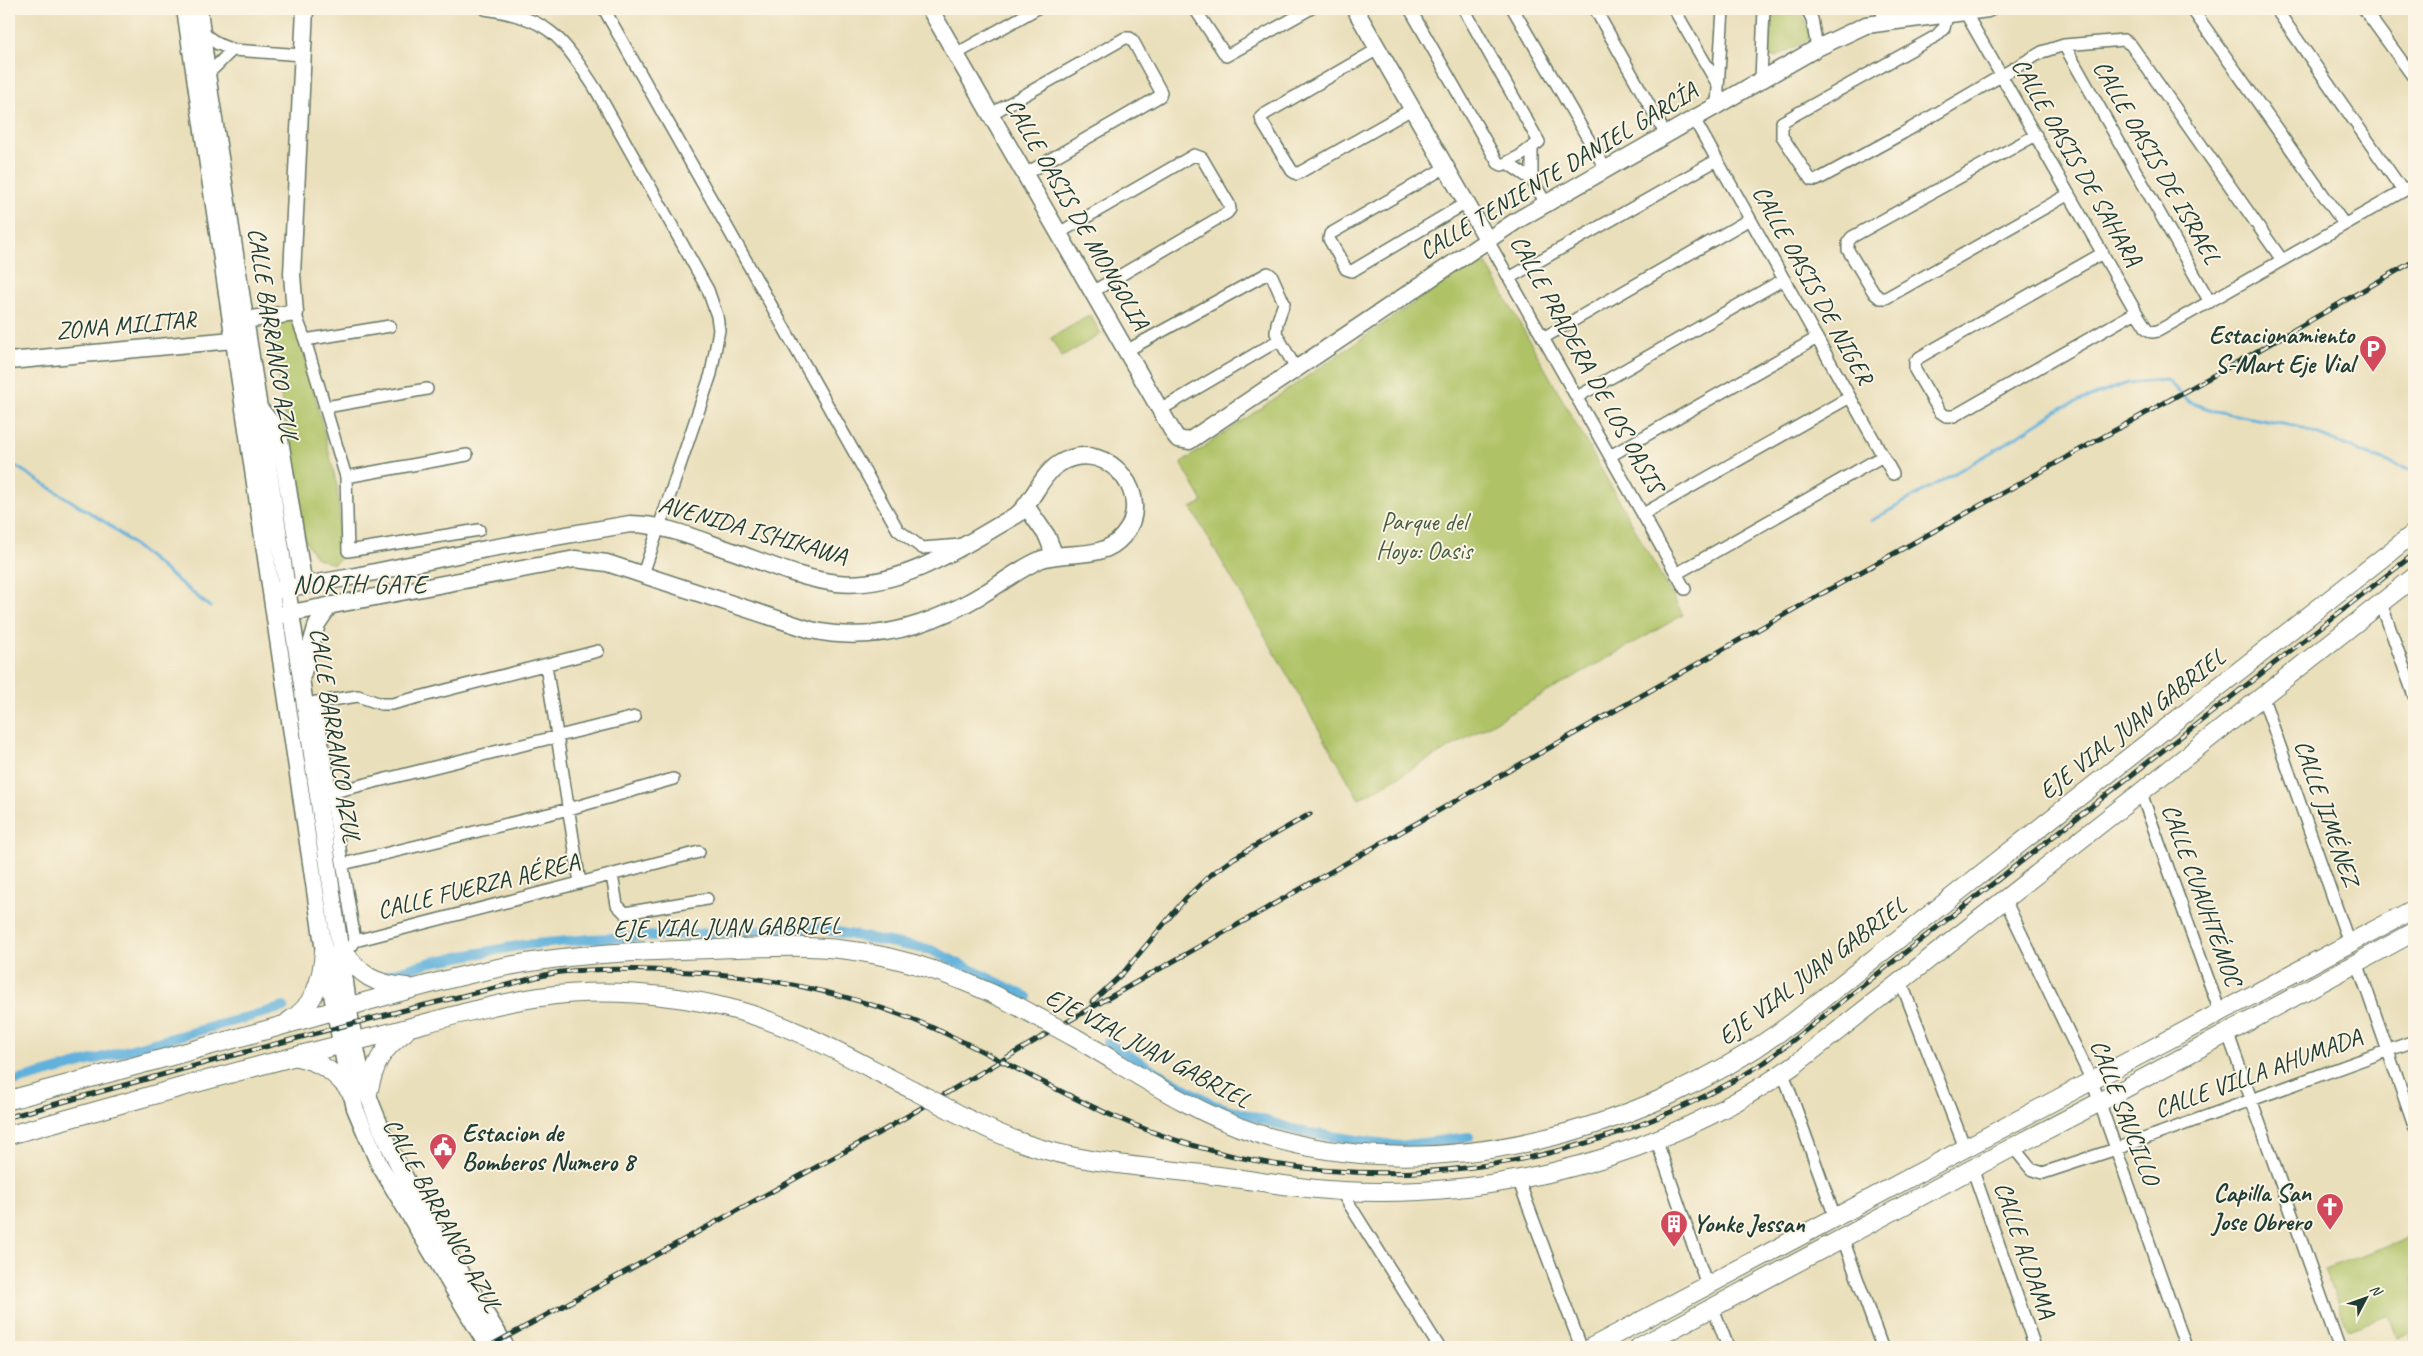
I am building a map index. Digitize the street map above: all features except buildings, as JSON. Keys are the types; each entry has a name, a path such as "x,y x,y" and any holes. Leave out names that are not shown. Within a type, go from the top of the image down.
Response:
{"main road":[{"name":"EJE VIAL JUAN GABRIEL","path":"9,1100 279,1027 342,1008 484,971 567,957 664,950 810,947 858,952 928,967 987,990 1193,1106 1235,1126 1280,1140 1343,1152 1417,1156 1481,1150 1569,1131 1644,1107 1720,1070 1785,1028 2414,533"},
{"path":"9,1135 294,1057 519,1001 555,995 614,993 663,997 728,1008 774,1023 820,1043 1011,1139 1060,1154 1341,1191 1433,1190 1518,1179 1601,1159 1656,1139 1720,1110 1783,1073 2263,698 2414,577"},
{"path":"1592,1347 2414,909"},
{"path":"1639,1347 1972,1168 2228,1034 2414,932"},
{"path":"279,1027 304,1008 314,996 320,981 340,947 354,967 372,980 384,985 417,989"},
{"path":"294,1057 312,1060 322,1065 360,1094 379,1056 391,1042 410,1028"}],"street":[{"name":"CALLE BARRANCO AZUL","path":"185,9 195,31 279,589 340,947"},
{"name":"CALLE BARRANCO AZUL","path":"195,31 200,9"},
{"path":"305,9 292,274 295,313 326,407 346,477 348,550 350,552 479,530"},
{"path":"485,9 516,14 534,20 550,30 574,56 595,88 702,278 713,303 719,330 714,361 643,574"},
{"path":"604,9 898,530 922,548 962,545"},
{"name":"CALLE OASIS DE MONGOLIA","path":"930,9 1174,434 1183,441"},
{"path":"956,54 1036,9"},
{"path":"1196,9 1226,56 1310,9"},
{"name":"CALLE PRADERA DE LOS OASIS","path":"1355,9 1685,589"},
{"path":"1410,9 1498,163 1507,163 1538,144 1538,140 1464,9"},
{"path":"1512,9 1605,168"},
{"path":"1594,9 1666,133"},
{"path":"1674,9 1718,86"},
{"path":"1717,104 1723,9"},
{"path":"1761,79 1764,9"},
{"path":"1807,9 1812,19 1817,48"},
{"name":"CALLE TENIENTE DANIEL GARCÍA","path":"1183,441 1194,439 1487,239 1693,117 1817,48 1883,15 1965,12 1988,9"},
{"path":"2192,9 2344,224"},
{"path":"2276,9 2403,191"},
{"path":"2364,9 2414,78"},
{"path":"1948,12 1944,28 1936,36 1782,122 1782,136 1809,178 1817,180 1903,134 2042,52 2064,45 2124,40 2130,45 2282,260"},
{"name":"CALLE OASIS DE SAHARA","path":"1965,12 2147,329 2152,332 2158,331 2210,302"},
{"path":"195,31 233,50 302,55"},
{"path":"991,114 1125,38 1130,38 1133,42 1161,92 1160,96 1025,174"},
{"name":"CALLE OASIS DE ISRAEL","path":"2064,45 2210,302"},
{"path":"1378,49 1262,115 1262,122 1292,171 1297,174 1412,109"},
{"path":"201,76 233,50"},
{"name":"CALLE OASIS DE NIGER","path":"1693,117 1893,474"},
{"path":"2036,134 1852,237 1848,242 1848,250 1876,296 1886,298 2069,194"},
{"path":"1532,148 1532,180"},
{"path":"1058,233 1194,156 1200,156 1229,204 1229,211 1092,292"},
{"path":"1509,278 1717,160"},
{"path":"1507,163 1532,180 1546,203"},
{"path":"1446,167 1330,234 1328,237 1337,254 1346,269 1352,271 1466,203"},
{"path":"2210,302 2414,185"},
{"path":"1543,338 1750,219"},
{"path":"2103,253 1920,357 1915,362 1915,370 1940,412 1946,416 1954,416 2136,312"},
{"path":"1126,351 1266,274 1272,276 1284,300 1284,306 1276,328 1278,340 1296,369"},
{"path":"1577,397 1784,279"},
{"path":"238,321 295,313"},
{"path":"305,340 390,326"},
{"path":"1610,456 1817,338"},
{"name":"CALLE BARRANCO AZUL","path":"241,340 259,408 279,589"},
{"name":"ZONA MILITAR","path":"9,361 241,340"},
{"path":"1160,410 1278,340"},
{"path":"326,407 427,389"},
{"path":"1643,514 1850,397"},
{"path":"259,408 273,425 280,440 304,586"},
{"path":"346,477 467,455"},
{"path":"1676,574 1883,456"},
{"name":"AVENIDA ISHIKAWA","path":"279,589 304,586 616,524 644,524 659,527 809,577 838,583 860,584 899,577 1018,514 1026,506 1049,471 1066,460 1076,457 1100,459 1113,465 1123,474 1131,486 1135,500 1133,520 1123,537 1116,543 1098,552 1055,556 1040,560 939,618 898,631 874,635 846,636 811,630 643,574 606,563 575,559 283,614"},
{"path":"1026,506 1047,536 1055,556"},
{"path":"2381,603 2414,696"},
{"path":"301,678 307,664 317,624 330,605"},
{"name":"CALLE BARRANCO AZUL","path":"283,614 310,703 340,947 342,1008 360,1094 360,1120 379,1164 488,1347"},
{"path":"340,947 343,864 330,793 310,703 358,696 381,704 392,704 598,651"},
{"path":"546,665 580,883"},
{"name":"CALLE JIMÉNEZ","path":"2263,698 2349,943"},
{"path":"330,793 635,717"},
{"path":"343,864 568,809 673,779"},
{"name":"CALLE CUAUHTÉMOC","path":"2140,793 2220,1012"},
{"name":"CALLE FUERZA AÉREA","path":"340,947 700,852"},
{"path":"612,875 617,905 625,913 707,899"},
{"name":"CALLE SAUCILLO","path":"2006,900 2092,1081 2186,1347"},
{"path":"2357,962 2414,1126"},
{"path":"1901,982 1965,1148"},
{"path":"2228,1034 2339,1347"},
{"name":"CALLE VILLA AHUMADA","path":"2013,1147 2031,1169 2039,1173 2116,1149 2414,1041"},
{"path":"1783,1073 1835,1217"},
{"name":"CALLE BARRANCO AZUL","path":"360,1094 506,1347"},
{"path":"1656,1139 1707,1286"},
{"name":"CALLE ALDAMA","path":"1972,1168 2035,1347"},
{"path":"1518,1179 1581,1347"},
{"path":"1341,1191 1439,1347"},
{"path":"1843,1239 1882,1347"},
{"path":"1713,1308 1728,1347"}],"green space":[{"path":"1773,9 1801,9 1810,35 1806,41 1776,57 1769,56"},
{"name":"Parque del Hoyo: Oasis","path":"1482,256 1683,615 1359,799 1191,508 1203,502 1181,463"},
{"path":"1090,315 1101,334 1062,357 1051,338"},
{"path":"295,316 337,485 342,558 333,564 317,558 304,539 269,322"},
{"path":"2414,1236 2414,1346 2410,1333 2397,1338 2389,1315 2348,1330 2325,1269"}],"waterway":[{"path":"1871,521 2002,446 2063,407 2128,383 2167,380 2189,402 2215,411 2298,427 2414,472"},
{"path":"9,465 17,467 108,524 210,607"},
{"path":"384,976 431,962 523,945 591,939 816,928 931,950 1027,997"},
{"path":"9,1083 284,1007"},
{"path":"1107,1043 1214,1105 1303,1132 1399,1146 1469,1137"}],"railway":[{"path":"488,1347 884,1130 1089,1009 1780,617 2252,354 2414,261"},
{"path":"9,1117 309,1035 548,974 579,970 634,969 708,973 765,980 822,991 877,1006 954,1037 1113,1116 1194,1146 1277,1164 1361,1172 1446,1170 1529,1157 1611,1135 1690,1103 1765,1062 2414,554"},
{"path":"1092,1002 1123,973 1185,899 1208,877 1234,858 1310,814"}],"place":[{"name":"Estacionamiento S-Mart Eje Vial","path":"2373,373"},
{"name":"Estacion de Bomberos Numero 8","path":"443,1171"},
{"name":"Capilla San Jose Obrero","path":"2330,1231"},
{"name":"Yonke Jessan","path":"1674,1248"}],"district":[{"name":"NORTH GATE","path":"360,584"}]}
